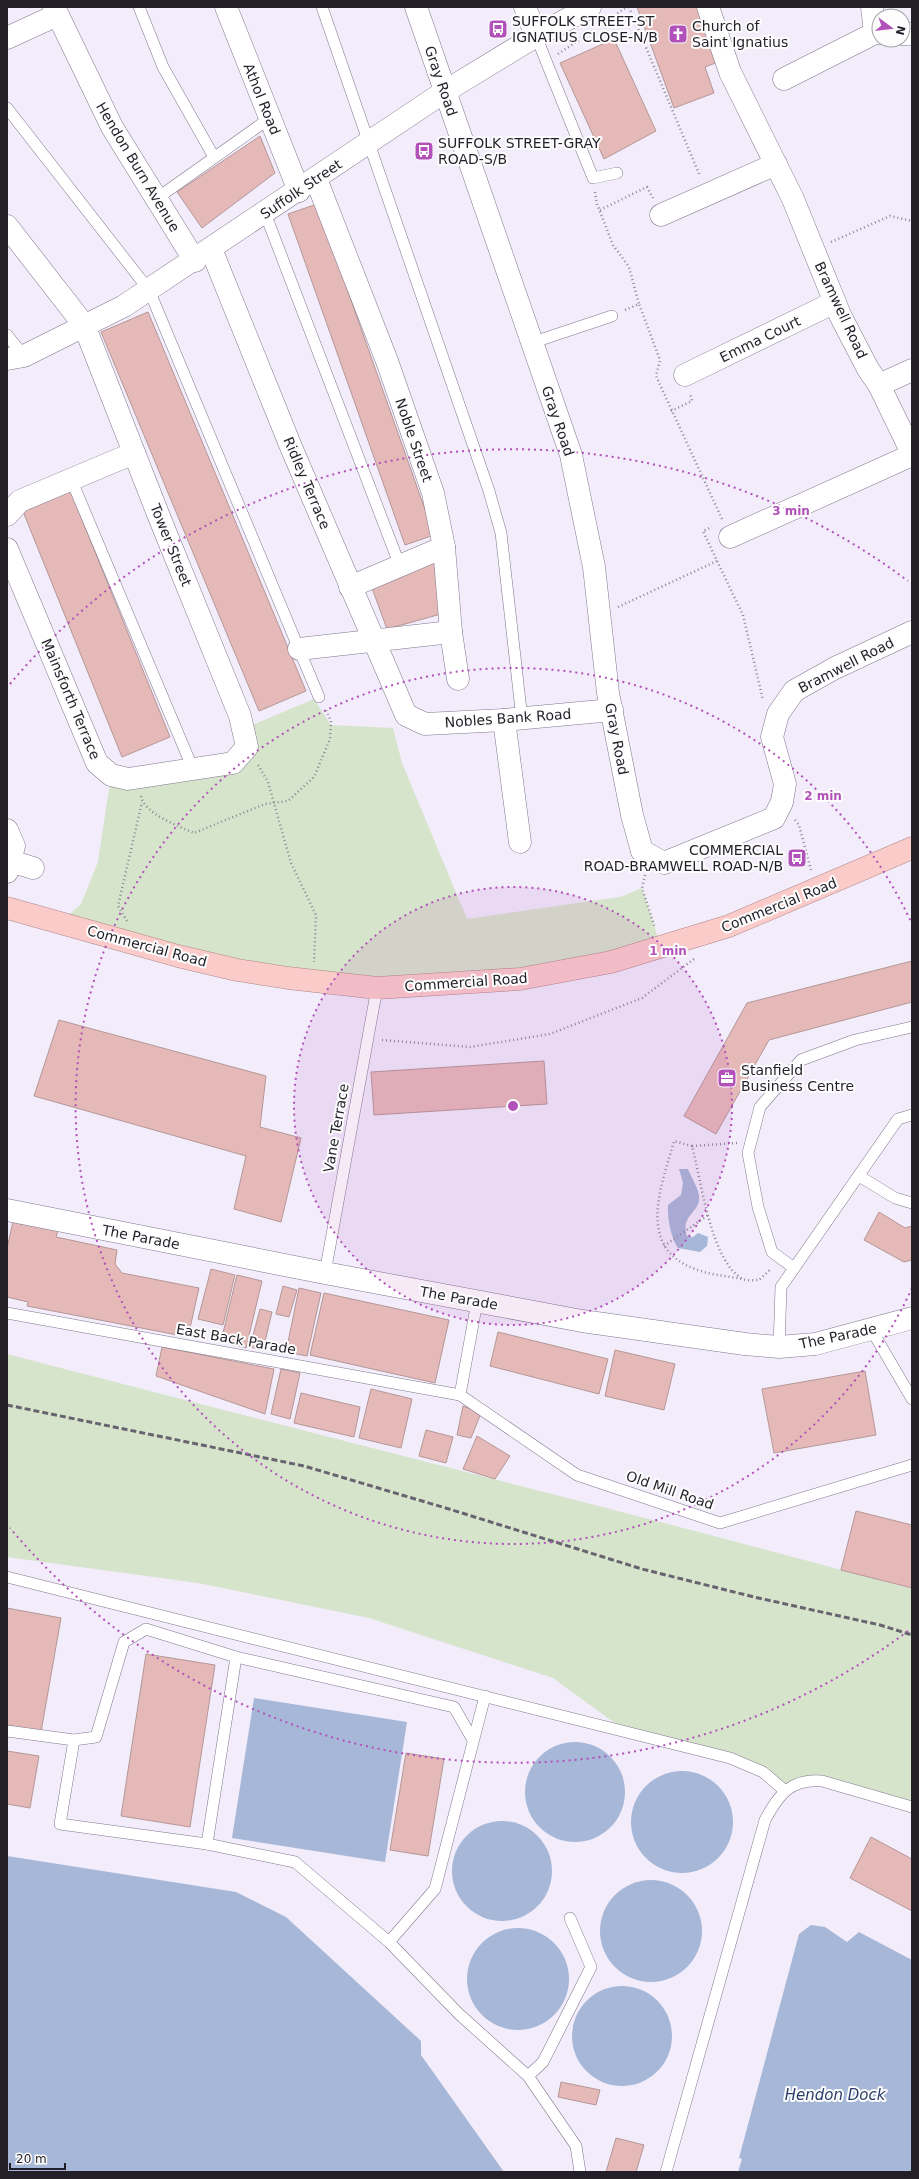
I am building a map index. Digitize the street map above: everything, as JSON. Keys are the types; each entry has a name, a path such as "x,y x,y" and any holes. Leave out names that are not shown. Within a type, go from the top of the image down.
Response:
{"highway":[{"name":"Commercial Road","path":"7,908 142,946 237,970 314,981 377,988 520,979 611,962 729,926 817,890 912,848"}],"street":[{"name":"Athol Road","path":"226,7 270,118 308,185 330,210"},
{"name":"Gray Road","path":"416,7 444,92 571,455 594,566 599,616 612,710 632,815 646,853"},
{"path":"525,7 536,36"},
{"name":"Bramwell Road","path":"708,7 730,72 793,199 835,302 868,369 879,385 912,454"},
{"path":"7,38 55,11"},
{"name":"Hendon Burn Avenue","path":"55,11 112,127 156,199 203,255"},
{"name":"Suffolk Street","path":"15,358 124,306 308,185 444,92 536,36 596,15"},
{"path":"784,79 871,36"},
{"path":"661,215 776,164"},
{"name":"Noble Street","path":"330,210 387,361 433,493 444,547 451,632 458,679"},
{"name":"Tower Street","path":"7,226 84,325 240,716 240,755"},
{"name":"Ridley Terrace","path":"203,255 406,715"},
{"name":"Emma Court","path":"685,375 835,302"},
{"path":"879,385 912,370"},
{"path":"7,515 20,500 134,453"},
{"path":"726,530 912,454"},
{"path":"350,587 444,547"},
{"name":"Mainsforth Terrace","path":"7,549 97,763 112,775 128,779 193,769 240,755"},
{"path":"299,648 451,632"},
{"name":"Bramwell Road","path":"646,853 664,863 774,818 782,802 785,784 772,737 778,714 794,691 835,668 912,632"},
{"name":"Nobles Bank Road","path":"406,715 425,724 513,720 612,710"},
{"path":"513,720 520,842"},
{"path":"7,830 14,846 8,867 33,868"},
{"name":"The Parade","path":"7,1210 477,1302 582,1321 745,1344 779,1347 815,1344 912,1318"}],"lane":[{"path":"139,7 163,67 214,158"},
{"path":"322,7 490,491 501,533 513,720"},
{"path":"536,36 593,178 617,173"},
{"path":"7,108 149,290 319,697"},
{"path":"156,199 270,118"},
{"path":"265,213 400,566"},
{"path":"531,343 612,316"},
{"path":"7,335 15,358"},
{"path":"71,479 193,769"},
{"name":"Vane Terrace","path":"325,1273 377,988"},
{"path":"794,1268 772,1252 758,1207 748,1153 760,1107 801,1060 855,1040 912,1027"},
{"path":"779,1347 782,1287 898,1119 912,1115"},
{"path":"859,1176 895,1198 912,1203"},
{"path":"460,1395 477,1302"},
{"name":"East Back Parade","path":"7,1313 460,1395"},
{"path":"871,1329 912,1399"},
{"name":"Old Mill Road","path":"460,1395 577,1475 720,1523 912,1465"},
{"path":"7,1577 730,1758 763,1772 784,1790"},
{"path":"7,1731 74,1740 96,1737 124,1642 146,1629 236,1657 454,1707 473,1740"},
{"path":"207,1844 236,1657"},
{"path":"389,1942 435,1889 485,1696"},
{"path":"74,1740 60,1824 207,1844 295,1862 389,1942 459,2014 528,2076 576,2146 580,2172"},
{"path":"666,2172 765,1820 774,1803 784,1790 807,1780 822,1781 912,1807"},
{"path":"528,2076 543,2062 591,1967 570,1918"}],"path":[{"path":"596,15 628,7 708,194"},
{"path":"546,62 596,28"},
{"path":"593,178 600,210 613,245 629,267 639,304 660,360 656,376 726,530 703,531 743,615 764,706"},
{"path":"600,210 647,187 661,215"},
{"path":"814,249 890,216 912,221"},
{"path":"612,316 639,304"},
{"path":"599,616 717,561"},
{"path":"142,801 158,816 194,833 266,804 288,801 314,777 330,738 331,721 319,697"},
{"path":"240,755 268,782 291,863 316,915 314,981"},
{"path":"138,778 142,801 118,906 142,946"},
{"path":"782,802 800,825 817,890"},
{"path":"646,853 642,888 661,946"},
{"path":"368,1039 470,1047 550,1034 642,998 698,956"},
{"path":"751,1142 692,1146 674,1141 666,1169 656,1219 659,1237 670,1256 694,1269 744,1279 758,1280 772,1268 779,1258"},
{"path":"692,1146 708,1215 725,1262 744,1279"},
{"path":"664,1246 691,1229 708,1215"}],"green space":[{"path":"314,699 331,725 393,728 402,763 467,919 620,897 642,888 661,947 611,962 377,988 60,923 81,904 98,862 111,775 233,763 243,729"},
{"path":"7,1354 686,1529 912,1589 912,1807 822,1781 784,1790 763,1772 627,1732 553,1678 369,1618 198,1583 7,1557"}],"water":[{"path":"679,1169 688,1169 699,1196 699,1202 686,1223 686,1229 687,1236 693,1237 698,1233 708,1237 707,1246 700,1252 678,1248 673,1239 670,1228 668,1205 681,1195 683,1183"},
{"path":"254,1698 407,1722 385,1862 232,1838"},
{"path":"575,1742 585,1743 603,1750 617,1764 624,1782 624,1802 617,1820 603,1834 585,1841 575,1842 565,1841 547,1834 533,1820 526,1802 525,1792 526,1782 533,1764 547,1750 565,1743"},
{"path":"682,1771 701,1775 718,1786 729,1803 733,1822 729,1841 718,1858 701,1869 682,1873 663,1869 646,1858 635,1841 631,1822 635,1803 646,1786 663,1775"},
{"path":"502,1821 521,1825 537,1836 548,1852 552,1871 548,1890 537,1906 521,1917 502,1921 483,1917 467,1906 456,1890 452,1871 456,1852 467,1836 483,1825"},
{"path":"7,1856 236,1892 286,1917 421,2041 421,2055 504,2172 7,2172"},
{"path":"651,1880 671,1884 679,1888 687,1895 694,1903 698,1911 702,1931 698,1951 694,1959 687,1967 679,1974 671,1978 651,1982 631,1978 623,1974 615,1967 608,1959 604,1951 600,1931 604,1911 608,1903 615,1895 623,1888 631,1884"},
{"name":"Hendon Dock","path":"811,1925 825,1927 847,1942 859,1932 912,1960 912,2172 738,2172 742,2159 739,2158 799,1934"},
{"path":"518,1928 537,1932 554,1943 565,1960 569,1979 565,1998 554,2015 537,2026 518,2030 499,2026 482,2015 471,1998 467,1979 471,1960 482,1943 499,1932"},
{"path":"622,1986 632,1987 650,1994 664,2008 671,2026 671,2046 664,2064 650,2078 632,2085 622,2086 612,2085 594,2078 580,2064 573,2046 572,2036 573,2026 580,2008 594,1994 612,1987"}],"building":[{"name":"Church of Saint Ignatius","path":"637,7 698,7 718,62 705,67 714,93 674,108"},
{"path":"614,39 656,131 604,159 560,63"},
{"path":"260,136 275,173 202,228 177,192"},
{"path":"317,204 434,535 405,545 288,214"},
{"path":"148,312 306,691 259,711 101,332"},
{"path":"70,490 170,737 122,757 22,509"},
{"path":"434,562 441,614 387,629 372,588"},
{"name":"Stanfield Business Centre","path":"912,961 912,1002 769,1040 716,1134 684,1116 747,1003"},
{"path":"59,1020 266,1076 260,1127 301,1138 281,1222 234,1209 246,1156 34,1096"},
{"path":"544,1061 547,1104 374,1115 371,1072"},
{"path":"879,1212 905,1228 912,1226 912,1260 904,1262 864,1240"},
{"path":"13,1222 58,1231 56,1237 117,1250 115,1264 122,1273 199,1288 188,1337 27,1306 28,1302 7,1297 7,1248"},
{"path":"211,1269 235,1275 223,1325 198,1319"},
{"path":"237,1275 262,1281 246,1348 221,1341"},
{"path":"283,1286 297,1290 289,1317 276,1314"},
{"path":"299,1288 321,1293 307,1356 286,1352"},
{"path":"324,1293 449,1320 435,1383 310,1355"},
{"path":"260,1309 272,1312 263,1350 250,1347"},
{"path":"498,1332 608,1359 599,1394 490,1366"},
{"path":"162,1347 274,1369 265,1414 156,1376"},
{"path":"615,1350 675,1364 664,1410 605,1396"},
{"path":"281,1369 300,1373 290,1419 271,1414"},
{"path":"865,1371 876,1435 774,1453 762,1389"},
{"path":"371,1389 412,1399 401,1448 359,1438"},
{"path":"301,1393 360,1407 354,1437 294,1423"},
{"path":"463,1406 481,1413 471,1438 457,1435"},
{"path":"426,1430 453,1437 446,1463 419,1456"},
{"path":"477,1436 510,1456 495,1479 463,1469"},
{"path":"856,1511 912,1525 912,1588 841,1570"},
{"path":"7,1608 61,1618 41,1732 7,1725"},
{"path":"146,1654 215,1665 190,1827 121,1816"},
{"path":"7,1751 39,1756 30,1808 7,1804"},
{"path":"406,1753 444,1759 428,1856 390,1850"},
{"path":"871,1837 912,1859 912,1911 850,1878"},
{"path":"561,2082 600,2090 596,2105 558,2097"},
{"path":"616,2138 644,2145 636,2172 606,2172"}],"railway":[{"path":"7,1405 304,1466 642,1569 754,1597 880,1625 912,1635"}],"place":[{"name":"SUFFOLK STREET-ST IGNATIUS CLOSE-N/B","path":"498,29"},
{"name":"Church of Saint Ignatius","path":"678,34"},
{"name":"SUFFOLK STREET-GRAY ROAD-S/B","path":"424,151"},
{"name":"COMMERCIAL ROAD-BRAMWELL ROAD-N/B","path":"797,858"},
{"name":"Stanfield Business Centre","path":"727,1078"}]}
